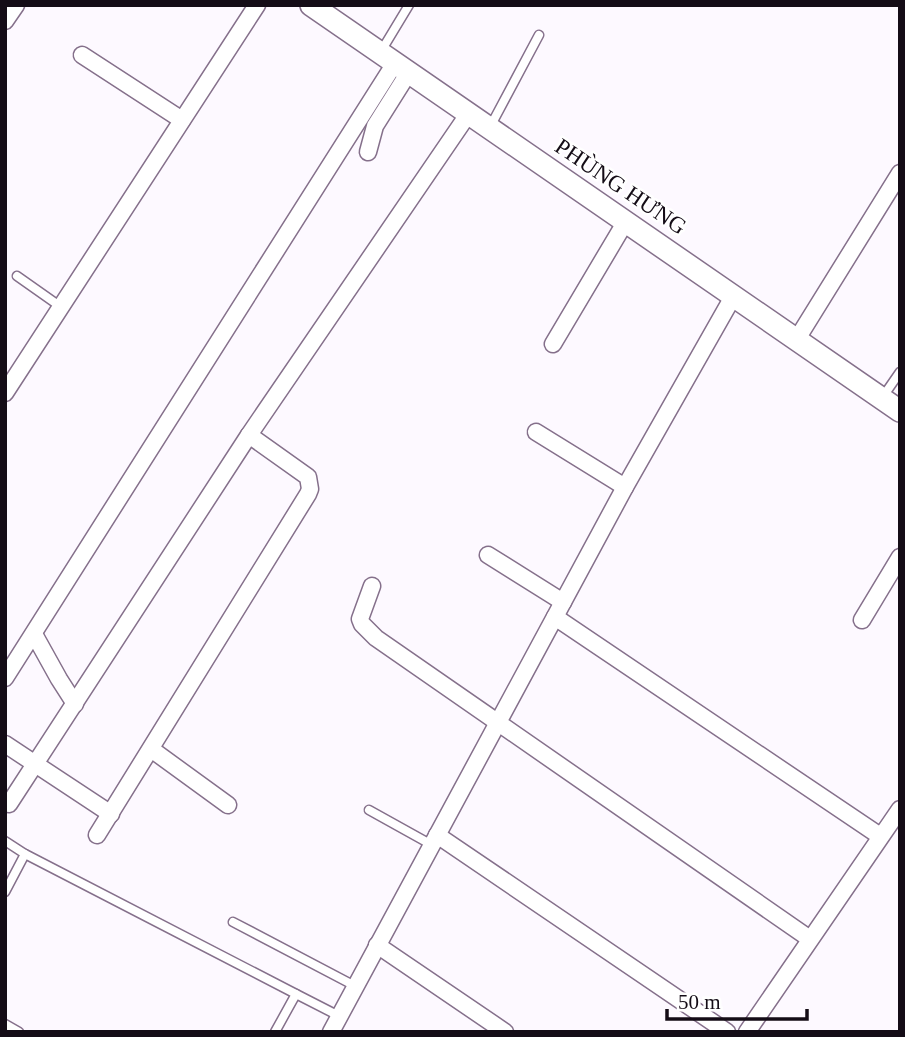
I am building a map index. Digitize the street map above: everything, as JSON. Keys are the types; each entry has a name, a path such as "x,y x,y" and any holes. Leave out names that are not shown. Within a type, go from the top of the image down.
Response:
{"main road":[{"name":"PHÙNG HƯNG","path":"312,5 900,411"}],"street":[{"path":"5,21 16,5"},
{"path":"5,393 257,5"},
{"path":"82,55 182,120"},
{"path":"368,152 395,63"},
{"path":"5,678 395,63"},
{"path":"9,804 249,435 469,113"},
{"path":"797,340 900,173"},
{"path":"553,345 626,221"},
{"path":"331,1032 625,487 734,295"},
{"path":"536,432 625,487"},
{"path":"97,835 310,489 307,477 249,435"},
{"path":"488,555 563,602"},
{"path":"862,620 900,557"},
{"path":"372,586 360,616 362,624 376,638 810,939"},
{"path":"555,617 880,836"},
{"path":"34,634 75,704"},
{"path":"5,744 111,814"},
{"path":"151,749 228,805"},
{"path":"747,1032 900,808"},
{"path":"434,840 727,1032"},
{"path":"377,945 505,1032"}],"lane":[{"path":"395,63 409,5"},
{"path":"489,127 539,35"},
{"path":"17,276 61,307"},
{"path":"882,398 900,372"},
{"path":"369,810 434,840"},
{"path":"5,841 25,854 339,1016"},
{"path":"5,892 25,854"},
{"path":"233,922 355,986"},
{"path":"275,1032 296,994"},
{"path":"5,1024 19,1032"}]}
